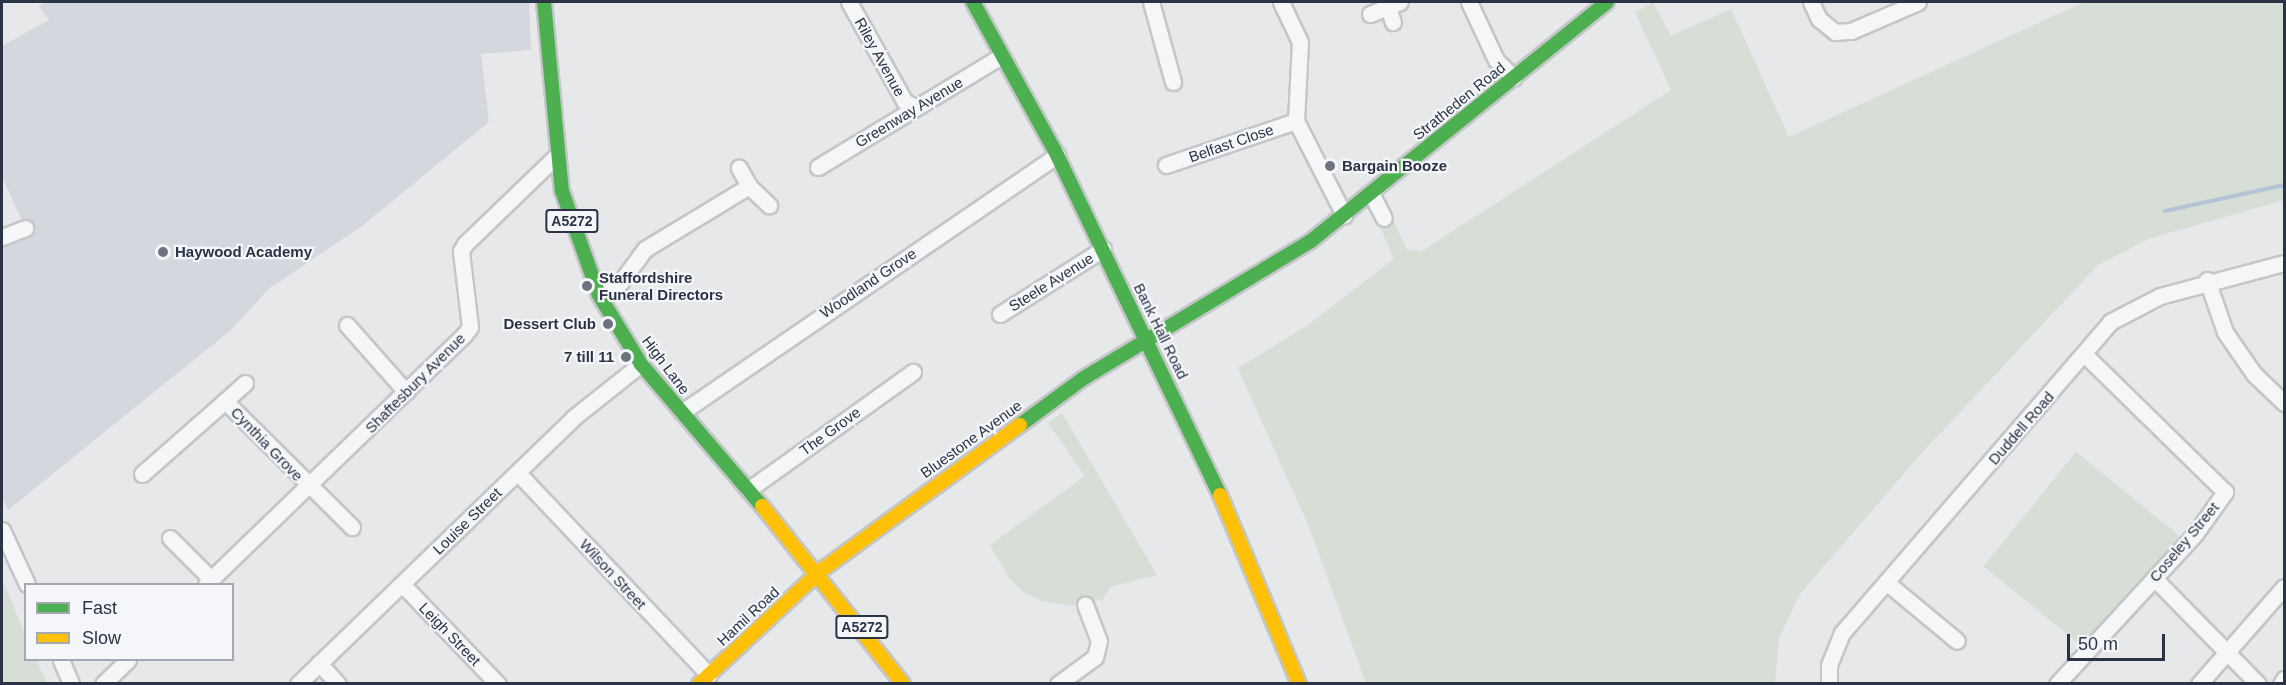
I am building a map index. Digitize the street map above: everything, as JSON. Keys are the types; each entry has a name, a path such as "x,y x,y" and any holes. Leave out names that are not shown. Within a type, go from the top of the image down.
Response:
{"street":[{"name":"High Lane","path":"544,2 556,156 562,191 599,295 641,364 819,572 903,684"},
{"name":"Riley Avenue","path":"849,2 905,102 915,107"},
{"name":"Bank Hall Road","path":"973,2 1057,156 1147,340 1229,514 1299,684"},
{"path":"1151,2 1173,82"},
{"path":"1281,2 1300,42 1296,121 1344,215"},
{"path":"1469,2 1496,60 1514,78"},
{"name":"Stratheden Road","path":"1147,340 1311,241 1514,78 1604,2"},
{"path":"1811,2 1819,20 1835,32 1851,31 1918,2"},
{"path":"1370,15 1394,4 1393,22"},
{"name":"Greenway Avenue","path":"818,167 1001,56"},
{"name":"Belfast Close","path":"1166,165 1296,121"},
{"name":"Shaftesbury Avenue","path":"209,582 309,488 470,327 461,251 465,244 556,156"},
{"name":"Woodland Grove","path":"682,412 1057,156"},
{"path":"739,168 749,186 769,205"},
{"path":"599,295 620,283 645,249 749,186"},
{"path":"1371,193 1384,218"},
{"path":"3,234 25,228"},
{"name":"Steele Avenue","path":"1000,314 1103,249"},
{"name":"Duddell Road","path":"1829,684 1829,665 1842,633 2085,355 2110,322 2160,296 2207,280 2284,263"},
{"path":"2207,280 2225,332 2254,374 2284,403"},
{"path":"346,325 406,392"},
{"name":"Bluestone Avenue","path":"819,572 1029,417 1147,340"},
{"name":"Coseley Street","path":"2057,684 2154,578 2226,492 2085,355"},
{"name":"Louise Street","path":"298,684 573,418 641,364"},
{"name":"The Grove","path":"748,490 912,372"},
{"name":"Cynthia Grove","path":"139,476 245,383"},
{"name":"Cynthia Grove","path":"225,401 309,488"},
{"name":"Wilson Street","path":"518,473 704,679"},
{"path":"309,488 352,527"},
{"path":"2,530 26,583"},
{"path":"170,537 209,582"},
{"name":"Hamil Road","path":"704,679 819,572"},
{"path":"2154,578 2258,684"},
{"path":"1886,582 1957,640"},
{"name":"Leigh Street","path":"402,584 498,684"},
{"path":"2199,684 2284,586"},
{"path":"1058,684 1095,657 1098,641 1085,605"},
{"path":"61,661 71,684"},
{"path":"103,684 127,661"},
{"path":"319,663 338,684"},
{"path":"2281,684 2284,679"}],"shaded area":[{"name":"Haywood Academy","path":"47,2 529,2 531,50 481,54 489,122 362,226 270,288 231,330 8,510 2,498 2,244 28,233 2,177 2,46 49,20 39,6"},
{"path":"1653,2 1671,36 1731,9 1789,137 2084,2 2284,2 2284,200 2148,239 2098,265 1919,456 1800,594 1779,638 1775,683 1366,683 1309,527 1238,368 1304,328 1394,259 1377,220 1391,214 1407,250 1422,251 1671,90 1635,12"},
{"path":"1062,413 1157,575 1110,587 1103,599 1073,606 1042,601 1023,592 1009,578 990,545 1085,476 1048,423"},
{"path":"2076,452 2179,536 2087,650 1983,566"},
{"path":"2,579 24,632 24,661 36,661 47,683 2,683"}],"waterway":[{"path":"2165,211 2284,185"}],"traffic: fast":[{"path":"544,2 562,191 599,295 641,364 762,506"},
{"path":"973,2 1057,155 1220,495"},
{"path":"1020,425 1084,378 1311,241 1607,2"}],"traffic: slow":[{"path":"699,684 819,572 1020,425"},
{"path":"1220,495 1299,684"},
{"path":"762,506 903,684"}],"place":[{"name":"Bargain Booze","path":"1330,166"},
{"name":"Haywood Academy","path":"163,252"},
{"name":"Staffordshire Funeral Directors","path":"587,286"},
{"name":"Dessert Club","path":"608,324"},
{"name":"7 till 11","path":"626,357"}]}
